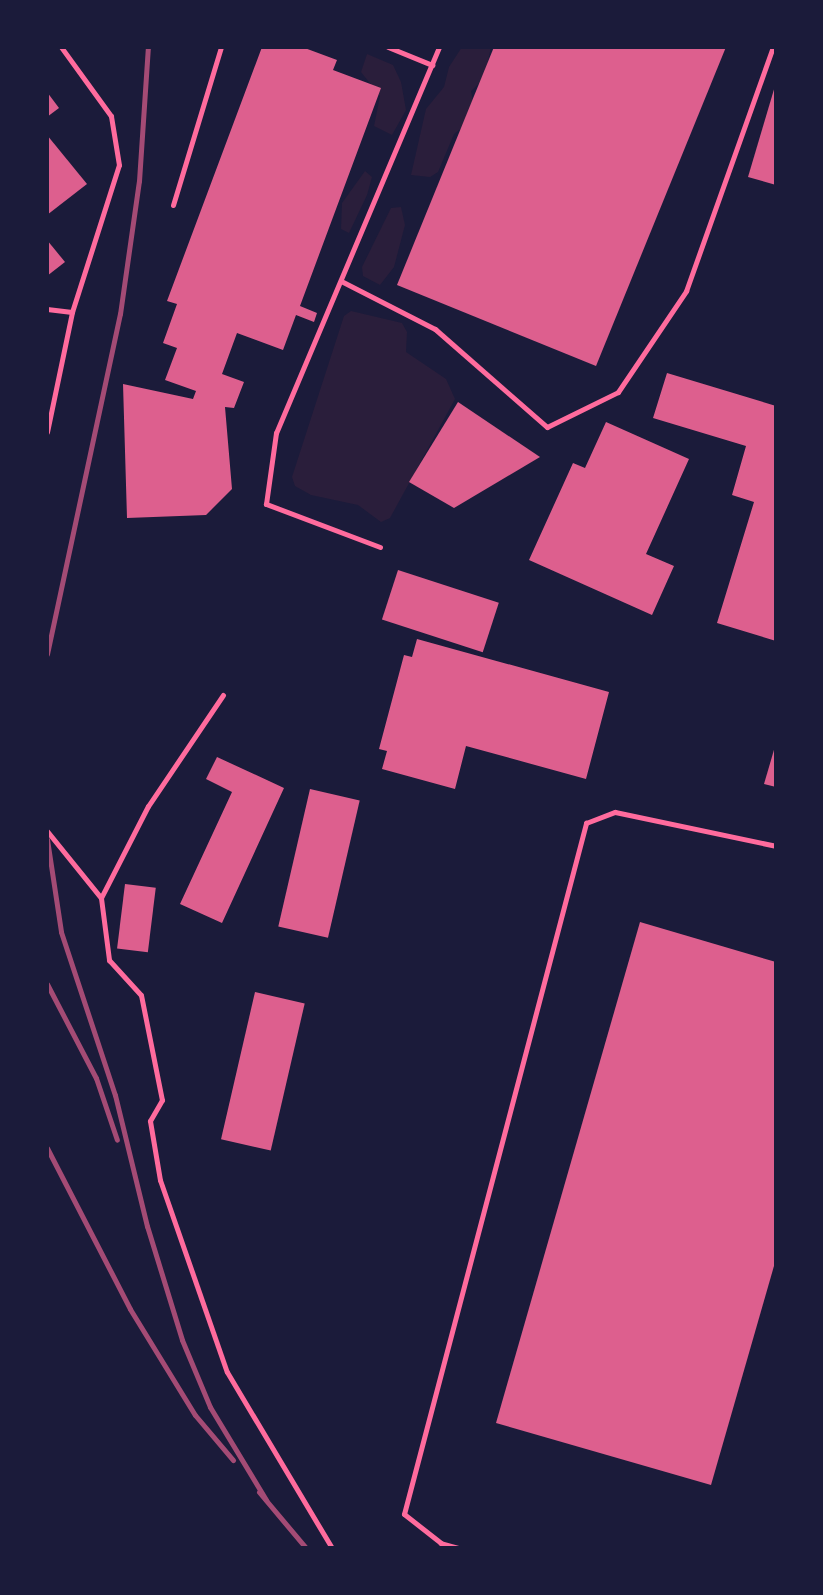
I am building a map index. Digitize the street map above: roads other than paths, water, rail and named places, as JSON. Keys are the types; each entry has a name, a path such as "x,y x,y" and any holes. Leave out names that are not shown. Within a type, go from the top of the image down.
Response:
{"lane":[{"path":"47,432 72,312 119,165 111,116 61,47"},
{"path":"173,205 221,47"},
{"path":"388,47 432,65"},
{"path":"380,547 266,504 276,433 439,47"},
{"path":"341,281 435,329 547,427 618,392 686,290 773,47"},
{"path":"47,309 72,312"},
{"path":"101,898 148,806 223,695"},
{"path":"457,1548 441,1543 404,1514 586,823 615,813 629,814 776,846"},
{"path":"47,831 101,898 109,960 141,995 162,1100 150,1121 160,1180 227,1371 332,1548"}],"railway":[{"path":"47,654 120,314 139,181 148,47"},
{"path":"47,839 61,932 115,1095 147,1226 182,1340 210,1407 266,1500"},
{"path":"47,984 96,1078 117,1140"},
{"path":"47,1148 130,1309 195,1415 233,1460"},
{"path":"259,1492 306,1548"}]}
